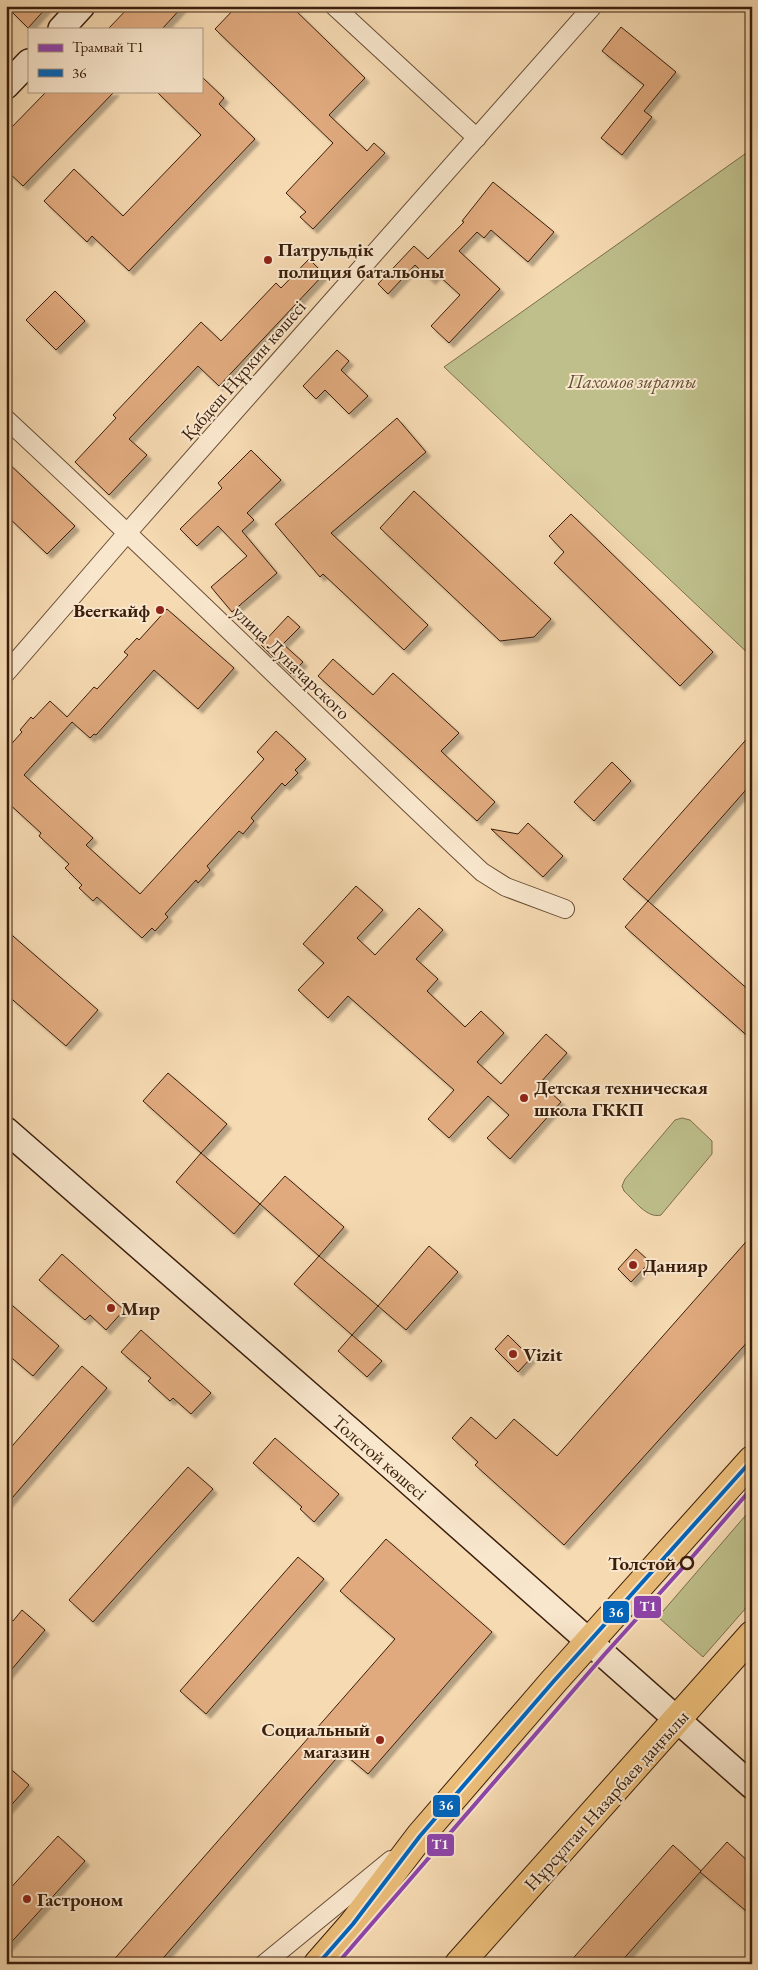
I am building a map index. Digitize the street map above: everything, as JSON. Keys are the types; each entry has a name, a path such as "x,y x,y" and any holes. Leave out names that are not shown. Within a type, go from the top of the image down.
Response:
{"main road":[{"path":"62,28 82,6"},
{"path":"6,86 28,63"},
{"name":"Толстой көшесі","path":"6,1130 752,1786"},
{"path":"318,1964 353,1924 420,1836 588,1641 752,1460"},
{"name":"Нұрсұлтан Назарбаев даңғылы","path":"459,1964 752,1635"}],"street":[{"path":"334,6 477,138"},
{"name":"Қабдеш Нұркин көшесі","path":"6,673 128,532 593,6"},
{"name":"улица Луначарского","path":"6,419 128,532 269,670 482,872 506,887 565,909"},
{"path":"264,1964 420,1836"}],"green space":[{"name":"Пахомов зираты","path":"752,149 752,657 444,367"},
{"path":"682,1118 690,1120 712,1141 712,1154 661,1215 651,1214 636,1204 622,1186 625,1179 675,1120"},
{"path":"752,1508 752,1601 703,1657 658,1617"}],"building":[{"path":"6,6 48,6 28,28"},
{"path":"130,6 183,6 163,28 109,28"},
{"path":"237,6 291,6 365,78 329,115 367,151 374,143 385,153 313,229 300,217 306,212 286,193 333,143 215,29"},
{"path":"621,27 676,72 644,111 652,117 622,155 601,138 644,85 602,51"},
{"path":"202,77 224,98 219,104 255,139 129,271 92,236 87,242 44,201 74,169 123,216 201,135 157,92 202,92"},
{"path":"46,92 114,92 23,186 6,170 6,133"},
{"path":"493,182 554,232 528,262 491,230 484,238 477,232 459,251 500,289 449,343 431,326 460,295 437,274 431,280 415,265 388,294 378,284 414,246 428,259 464,222 462,221"},
{"path":"309,259 324,274 219,386 198,366 129,439 147,455 109,495 75,462 116,418 113,415 201,322 221,341 276,283 281,288"},
{"path":"55,291 85,321 56,350 26,320"},
{"path":"337,350 349,361 341,370 368,396 349,414 325,390 316,399 303,386"},
{"path":"397,418 426,452 331,533 428,625 404,650 323,574 320,577 275,524"},
{"path":"251,450 281,480 247,513 254,520 242,531 277,573 232,612 211,587 247,556 218,526 197,546 180,529 222,488 218,483"},
{"path":"6,461 75,526 47,554 6,515"},
{"path":"414,491 551,619 534,637 500,641 380,528"},
{"path":"571,514 713,652 680,686 554,563 564,552 549,536"},
{"path":"167,609 234,668 198,709 154,670 96,735 94,734 90,738 72,722 24,775 93,838 86,845 140,894 264,759 257,752 276,731 306,759 295,770 298,773 285,786 282,783 251,818 254,821 243,834 239,831 207,866 210,870 198,883 196,880 165,914 168,917 155,931 152,928 142,938 97,897 93,901 79,888 82,885 65,868 69,864 39,836 41,833 6,801 6,750 22,732 20,730 31,717 33,719 50,701 67,717 94,687 97,689 128,655 124,652 137,638 139,640"},
{"path":"288,616 300,627 283,644 303,662 291,674 261,645"},
{"path":"333,659 373,695 393,673 459,733 441,751 495,802 477,821 318,676"},
{"path":"752,733 752,783 648,901 623,879"},
{"path":"612,762 631,781 594,821 574,802"},
{"path":"528,823 563,856 543,877 491,829 518,834"},
{"path":"356,886 383,910 357,938 375,955 419,908 443,930 416,959 438,979 427,991 465,1027 481,1011 504,1033 477,1062 501,1084 546,1034 567,1053 540,1083 561,1102 510,1159 487,1138 509,1115 488,1096 449,1138 428,1119 454,1090 348,996 328,1018 298,990 324,963 303,944"},
{"path":"648,901 752,993 752,1040 625,927"},
{"path":"6,930 98,1010 66,1046 6,994"},
{"path":"168,1073 227,1124 201,1153 143,1101"},
{"path":"201,1153 260,1204 234,1234 176,1182"},
{"path":"285,1176 344,1227 319,1256 260,1204"},
{"path":"752,1235 752,1337 564,1545 475,1465 478,1462 452,1438 471,1417 496,1439 514,1419 557,1456"},
{"path":"429,1246 458,1272 406,1330 378,1306"},
{"path":"636,1249 650,1262 631,1282 618,1269"},
{"path":"62,1254 124,1310 106,1330 90,1315 85,1320 39,1280"},
{"path":"319,1256 378,1306 352,1335 294,1284"},
{"path":"6,1300 59,1346 33,1376 6,1353"},
{"path":"141,1330 211,1393 191,1414 173,1398 170,1401 148,1381 151,1378 121,1352"},
{"path":"352,1335 382,1361 367,1377 338,1351"},
{"path":"508,1335 531,1358 518,1372 495,1349"},
{"path":"82,1366 107,1388 6,1505 6,1453"},
{"path":"275,1438 339,1494 314,1522 300,1509 302,1507 253,1463"},
{"path":"188,1467 213,1489 93,1622 69,1600"},
{"path":"386,1539 492,1632 368,1774 342,1752 158,1964 110,1964 395,1639 340,1591"},
{"path":"298,1557 324,1579 206,1714 180,1691"},
{"path":"22,1610 45,1630 6,1676 6,1615 13,1621"},
{"path":"6,1765 29,1785 6,1811"},
{"path":"58,1836 85,1861 6,1948 6,1893"},
{"path":"727,1842 752,1865 752,1916 700,1872"},
{"path":"673,1845 701,1871 673,1903 619,1964 568,1964"}],"tram line":[{"name":"T1","path":"337,1964 604,1655 752,1488"}],"transit line":[{"name":"36","path":"318,1964 353,1924 420,1836 553,1682 752,1460"}],"place":[{"name":"Патрульдік полиция батальоны","path":"268,260"},
{"name":"Beerкайф","path":"160,610"},
{"name":"Детская техническая школа ГККП","path":"524,1098"},
{"name":"Данияр","path":"633,1265"},
{"name":"Мир","path":"111,1308"},
{"name":"Vizit","path":"513,1354"},
{"name":"Толстой","path":"687,1563"},
{"name":"Социальный магазин","path":"380,1740"},
{"name":"Гастроном","path":"27,1899"}]}
